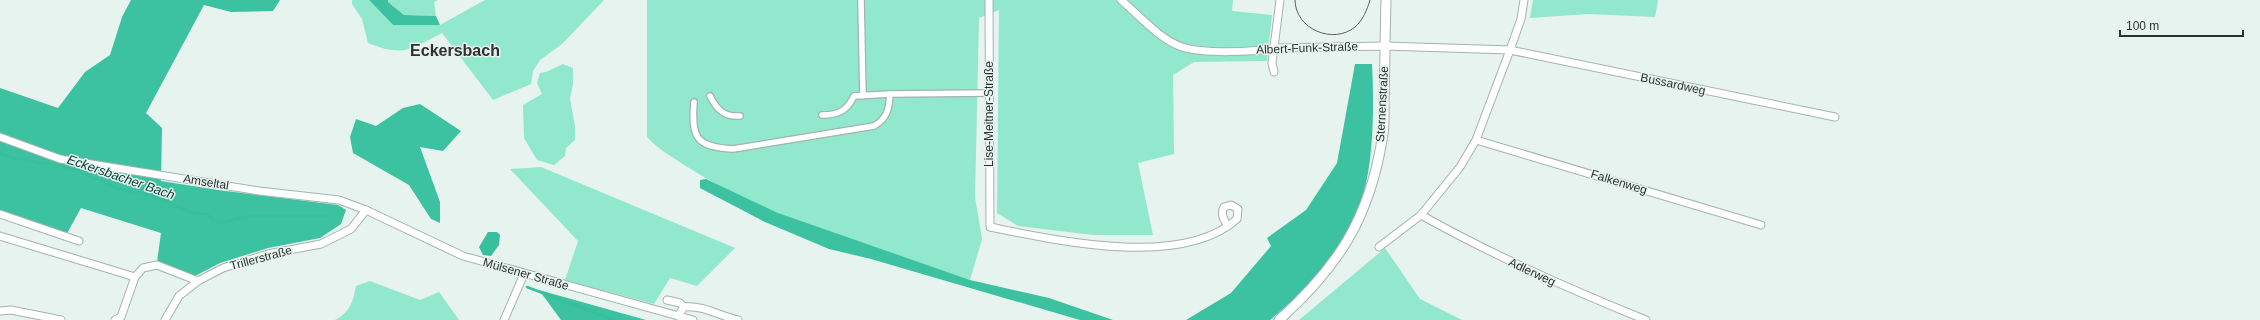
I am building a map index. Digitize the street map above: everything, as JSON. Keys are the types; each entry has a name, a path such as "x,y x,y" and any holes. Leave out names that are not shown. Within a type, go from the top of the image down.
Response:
{"street":[{"path":"862,0 864,96"},
{"name":"Lise-Meitner-Straße","path":"989,0 990,227 1061,242 1134,248 1174,245 1198,240 1228,226"},
{"name":"Albert-Funk-Straße","path":"1121,0 1166,38 1182,46 1198,50 1261,50 1275,48 1385,46 1510,50"},
{"path":"1274,72 1272,63 1280,0"},
{"name":"Sternenstraße","path":"1279,320 1305,297 1335,262 1348,241 1369,195 1383,139 1386,0"},
{"path":"1379,247 1421,215 1460,167 1476,140 1521,19 1524,0"},
{"name":"Bussardweg","path":"1510,50 1835,117"},
{"path":"822,115 838,114 846,109 854,96 989,93"},
{"path":"694,102 694,130 697,137 710,147 733,149 874,126 888,113 890,94"},
{"path":"710,96 718,110 733,116 740,116"},
{"name":"Amseltal","path":"0,136 60,159 259,191 339,200 366,210"},
{"name":"Falkenweg","path":"1476,140 1761,225"},
{"name":"Mülsener Straße","path":"366,210 463,256 694,320"},
{"name":"Trillerstraße","path":"165,320 179,296 198,281 223,268 268,254 321,244 351,229 366,210"},
{"path":"0,214 80,241"},
{"name":"Adlerweg","path":"1421,215 1471,243 1563,286 1646,320"},
{"path":"0,236 135,278"},
{"path":"115,320 121,317 135,278 143,268 157,265 198,281"},
{"path":"504,320 524,274"},
{"path":"667,300 680,303 684,307 706,308 726,317 738,320"},
{"path":"678,316 684,307"},
{"path":"0,311 11,310 61,320"}],"shaded area":[{"path":"131,0 280,0 273,11 231,12 204,5 146,113 162,128 161,181 218,190 338,205 346,210 341,224 320,238 268,248 220,263 195,276 157,262 161,233 81,208 66,235 0,213 0,88 58,108 85,72 110,55 122,17"},
{"path":"352,0 369,0 393,25 440,25 485,0 604,0 562,44 540,60 533,71 531,84 493,100 442,33 422,44 406,50 390,50 368,43 362,19 352,4"},
{"path":"369,0 388,0 388,2 404,15 436,16 440,25 393,25"},
{"path":"388,0 438,0 434,2 436,16 404,15 388,2"},
{"path":"647,0 1233,0 1232,11 1272,15 1267,61 1194,62 1173,75 1174,154 1138,163 1153,235 1093,235 1018,226 997,213 999,10 979,18 975,197 982,239 970,280 861,244 787,217 718,185 665,153 647,137"},
{"path":"1533,0 1658,0 1655,17 1588,14 1530,18"},
{"path":"563,64 573,68 573,84 570,99 575,126 575,140 566,148 565,156 554,165 537,160 524,138 523,105 542,94 537,83 540,73 546,72"},
{"path":"1355,64 1372,64 1373,111 1370,162 1364,191 1354,219 1329,262 1309,286 1270,320 1186,320 1231,293 1271,246 1267,238 1306,210 1337,163"},
{"path":"420,104 461,131 443,151 420,147 440,202 440,223 431,219 409,185 353,153 350,137 356,119 376,126 403,108"},
{"path":"541,167 735,248 697,286 670,278 654,304 565,280 578,241 510,169"},
{"path":"706,179 778,213 970,280 1049,298 1113,320 1080,320 871,259 829,249 765,222 700,188 700,180"},
{"path":"488,232 497,232 500,235 499,245 491,256 483,255 479,247"},
{"path":"1385,248 1420,299 1462,320 1299,320"},
{"path":"370,281 420,300 439,292 459,320 335,320 344,314 350,306 354,297 356,286"},
{"path":"539,290 646,320 561,320"}],"waterway":[{"name":"Eckersbacher Bach","path":"0,153 13,158 75,169 118,189 154,196 192,213 207,214 214,221 221,223 250,216 329,216"},
{"name":"Eckersbacher Bach","path":"527,287 613,320"}],"tram line":[{"path":"1295,0 1301,19 1308,26 1326,34 1346,32 1355,27 1364,15 1370,0"}],"district":[{"name":"Eckersbach","path":"455,50"}]}
